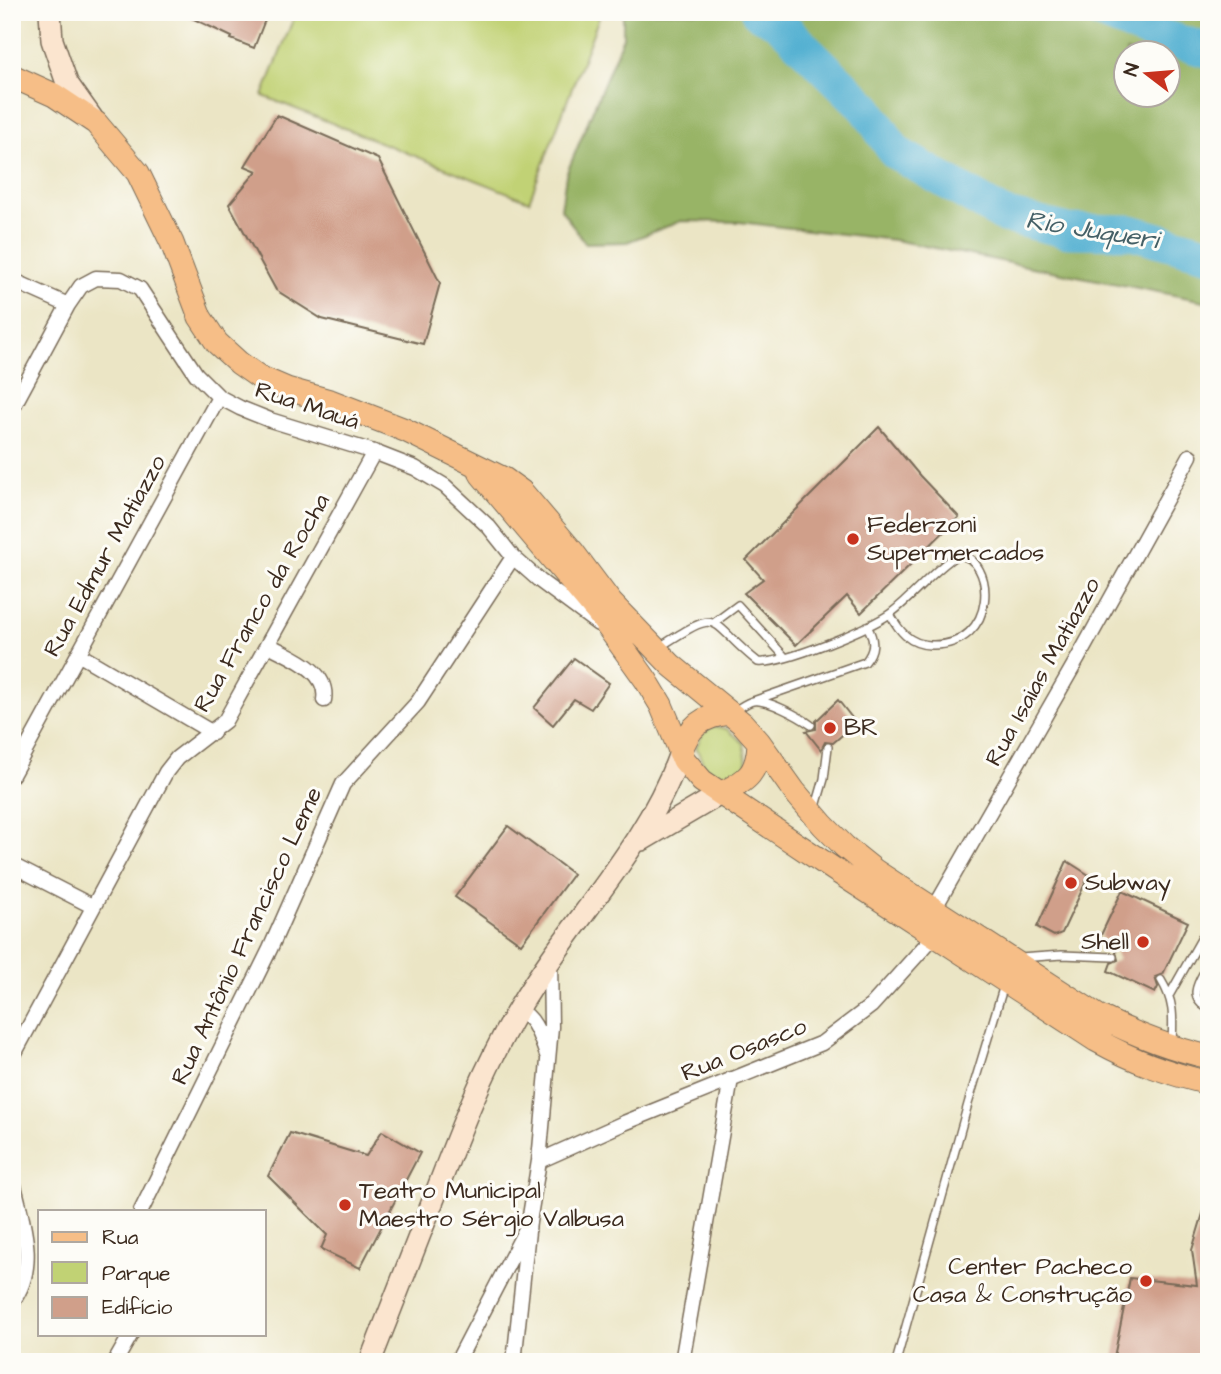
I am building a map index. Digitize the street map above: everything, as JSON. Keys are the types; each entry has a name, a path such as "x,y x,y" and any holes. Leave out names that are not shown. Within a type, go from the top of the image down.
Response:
{"main road":[{"path":"12,76 54,95 96,123 138,173 172,243 200,317 217,342 239,363 259,377 287,389 330,401 405,430 504,479 522,492 565,542 611,603 655,650 730,713 759,742 813,814 855,855 934,909 1007,970 1130,1059 1209,1083"},
{"path":"473,465 585,596 646,680 661,705 680,753 702,781 934,935 1131,1033 1172,1049 1209,1058"},
{"path":"680,753 685,738 698,722 730,713"},
{"path":"722,793 744,782 752,773 757,763 759,742"}],"street":[{"path":"50,12 52,40 67,83 96,123"},
{"name":"Rua Mauá","path":"68,305 81,286 96,278 110,277 141,289 196,374 219,397 270,420 374,452 415,468 445,486 489,527 513,557 540,581 614,636"},
{"path":"12,280 68,305 12,409"},
{"name":"Rua Edmur Matiazzo","path":"12,775 219,397"},
{"name":"Rua Franco da Rocha","path":"12,1058 166,772 177,758 213,733 225,721 374,452"},
{"name":"Rua Isaias Matiazzo","path":"934,909 1190,456"},
{"name":"Rua Antônio Francisco Leme","path":"141,1210 270,949 343,784 418,702 513,557"},
{"path":"269,645 318,675 326,690 324,700"},
{"path":"78,654 213,733"},
{"path":"370,1362 470,1103 518,1010 550,958 648,823 680,753"},
{"path":"631,847 722,793"},
{"path":"12,864 92,906"},
{"name":"Rua Osasco","path":"540,1161 624,1123 822,1043 871,1006 934,935"},
{"path":"514,1362 529,1222 540,1161 552,1000 550,958"},
{"path":"518,1010 529,1016 535,1024 547,1056"},
{"path":"682,1362 731,1079"},
{"path":"12,1177 28,1264 25,1281 12,1302"},
{"path":"457,1362 529,1222"},
{"path":"115,1362 130,1336"}],"lane":[{"path":"715,622 758,662 764,663 810,650 890,614 957,555 969,557 979,566 984,608 966,637 951,643 922,644 909,639 898,630 890,614"},
{"path":"655,650 700,622 715,622 732,607 737,606 785,657"},
{"path":"730,713 753,701 865,662 872,653 874,643 867,626"},
{"path":"753,701 772,706 811,725"},
{"path":"813,814 824,779 828,747"},
{"path":"1170,994 1209,925"},
{"path":"896,1362 1007,970 1062,955 1113,957"},
{"path":"1209,962 1197,985 1196,998 1198,1003 1209,1009"},
{"path":"1161,979 1170,994 1174,1011 1172,1049"}],"green space":[{"path":"296,12 601,12 529,201 263,96"},
{"path":"623,12 1209,12 1209,302 894,240 739,222 681,221 627,242 585,243 561,209 566,175 623,37"},
{"path":"714,726 727,729 744,743 747,765 737,779 718,780 704,766 696,747 703,733"}],"building":[{"path":"179,12 268,12 254,48"},
{"path":"277,115 378,159 440,283 423,344 322,319 276,290 229,204 257,171 245,166"},
{"name":"Federzoni Supermercados","path":"879,427 959,517 861,613 847,596 796,645 744,593 763,579 746,560"},
{"path":"574,658 609,683 591,709 574,699 553,725 534,708"},
{"name":"BR","path":"838,700 856,723 833,743 825,742 821,750 806,731 816,729 816,721"},
{"path":"508,826 573,874 521,944 455,897"},
{"path":"1067,861 1089,875 1062,933 1054,936 1037,927"},
{"name":"Shell","path":"1122,891 1188,922 1163,974 1155,977 1158,987 1155,993 1108,971 1111,963 1118,960 1117,948 1100,937"},
{"name":"Teatro Municipal Maestro Sérgio Valbusa","path":"382,1131 420,1153 360,1268 321,1249 327,1235 268,1176 290,1133 366,1156"},
{"name":"Center Pacheco Casa & Construção","path":"1205,1207 1209,1208 1209,1362 1113,1362 1130,1278 1197,1285 1192,1250"}],"waterway":[{"name":"Rio Juqueri","path":"758,12 778,22 867,109 895,152 1003,215 1068,231 1131,232 1209,254"},
{"path":"1101,12 1157,35 1209,51"}],"place":[{"name":"Federzoni Supermercados","path":"853,539"},
{"name":"BR","path":"830,728"},
{"name":"Subway","path":"1071,883"},
{"name":"Shell","path":"1143,942"},
{"name":"Teatro Municipal Maestro Sérgio Valbusa","path":"345,1205"},
{"name":"Center Pacheco Casa & Construção","path":"1146,1281"}]}
